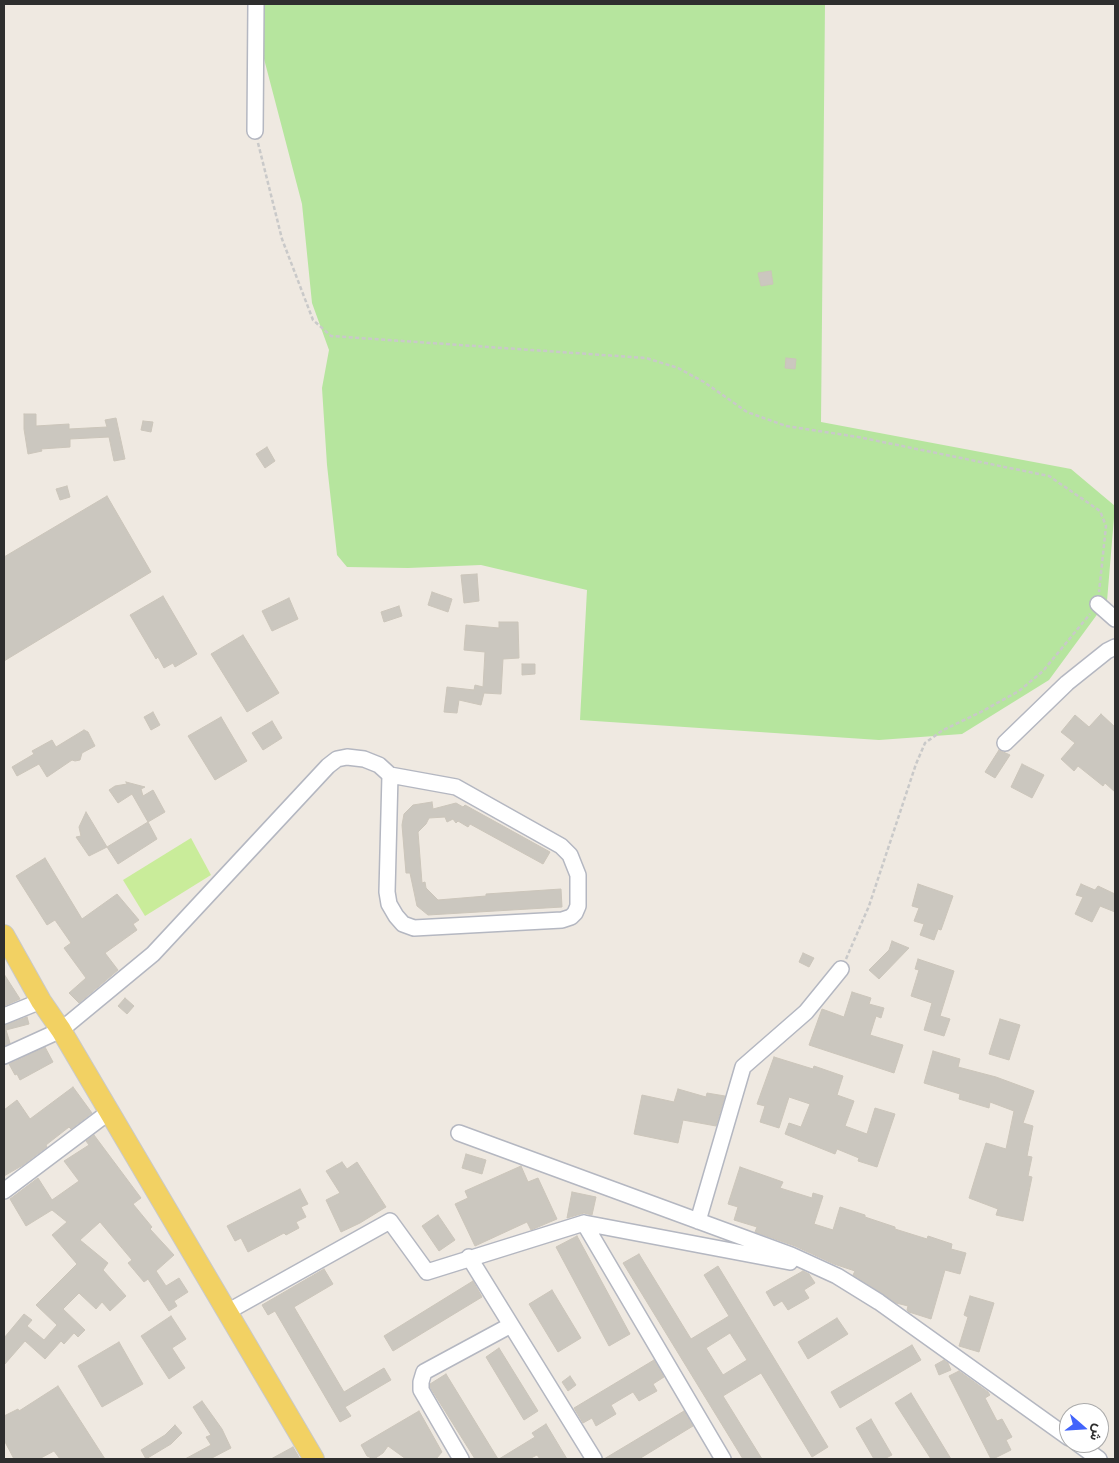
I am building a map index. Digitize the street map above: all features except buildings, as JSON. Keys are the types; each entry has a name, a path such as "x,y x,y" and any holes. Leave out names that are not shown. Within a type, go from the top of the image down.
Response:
{"main road":[{"path":"4,935 41,1001 61,1030 314,1459"}],"street":[{"path":"255,131 256,4"},
{"path":"1098,604 1115,619"},
{"path":"1005,743 1067,683 1107,651 1115,648"},
{"path":"4,1056 61,1030 153,954 328,766 337,759 347,757 364,759 378,765 390,775 456,787 561,846 570,855 578,875 578,906 575,913 571,917 562,920 414,928 403,924 389,904 387,892 390,775"},
{"path":"698,1221 743,1067 806,1012 842,969"},
{"path":"4,1016 41,1001"},
{"path":"4,1190 109,1112"},
{"path":"459,1133 791,1255 836,1276 879,1302 1059,1431"},
{"path":"227,1312 390,1221 426,1272 584,1224 816,1267"},
{"path":"584,1224 723,1459"},
{"path":"469,1258 594,1459"},
{"path":"461,1459 421,1390 424,1372 511,1325"}],"path":[{"path":"255,131 282,239 313,320 331,336 646,358 678,368 704,382 747,412 786,426 858,437 1049,476 1100,511 1106,526 1098,604 1043,671 1019,691 943,730 925,743 916,764 869,906 842,969"}],"green space":[{"path":"263,4 825,4 821,422 1071,469 1115,506 1107,601 1049,680 962,734 879,740 580,720 587,590 481,565 408,568 347,567 337,555 327,465 322,388 329,350 312,303 302,204 263,55"},
{"path":"191,838 211,875 145,916 123,880"}]}
